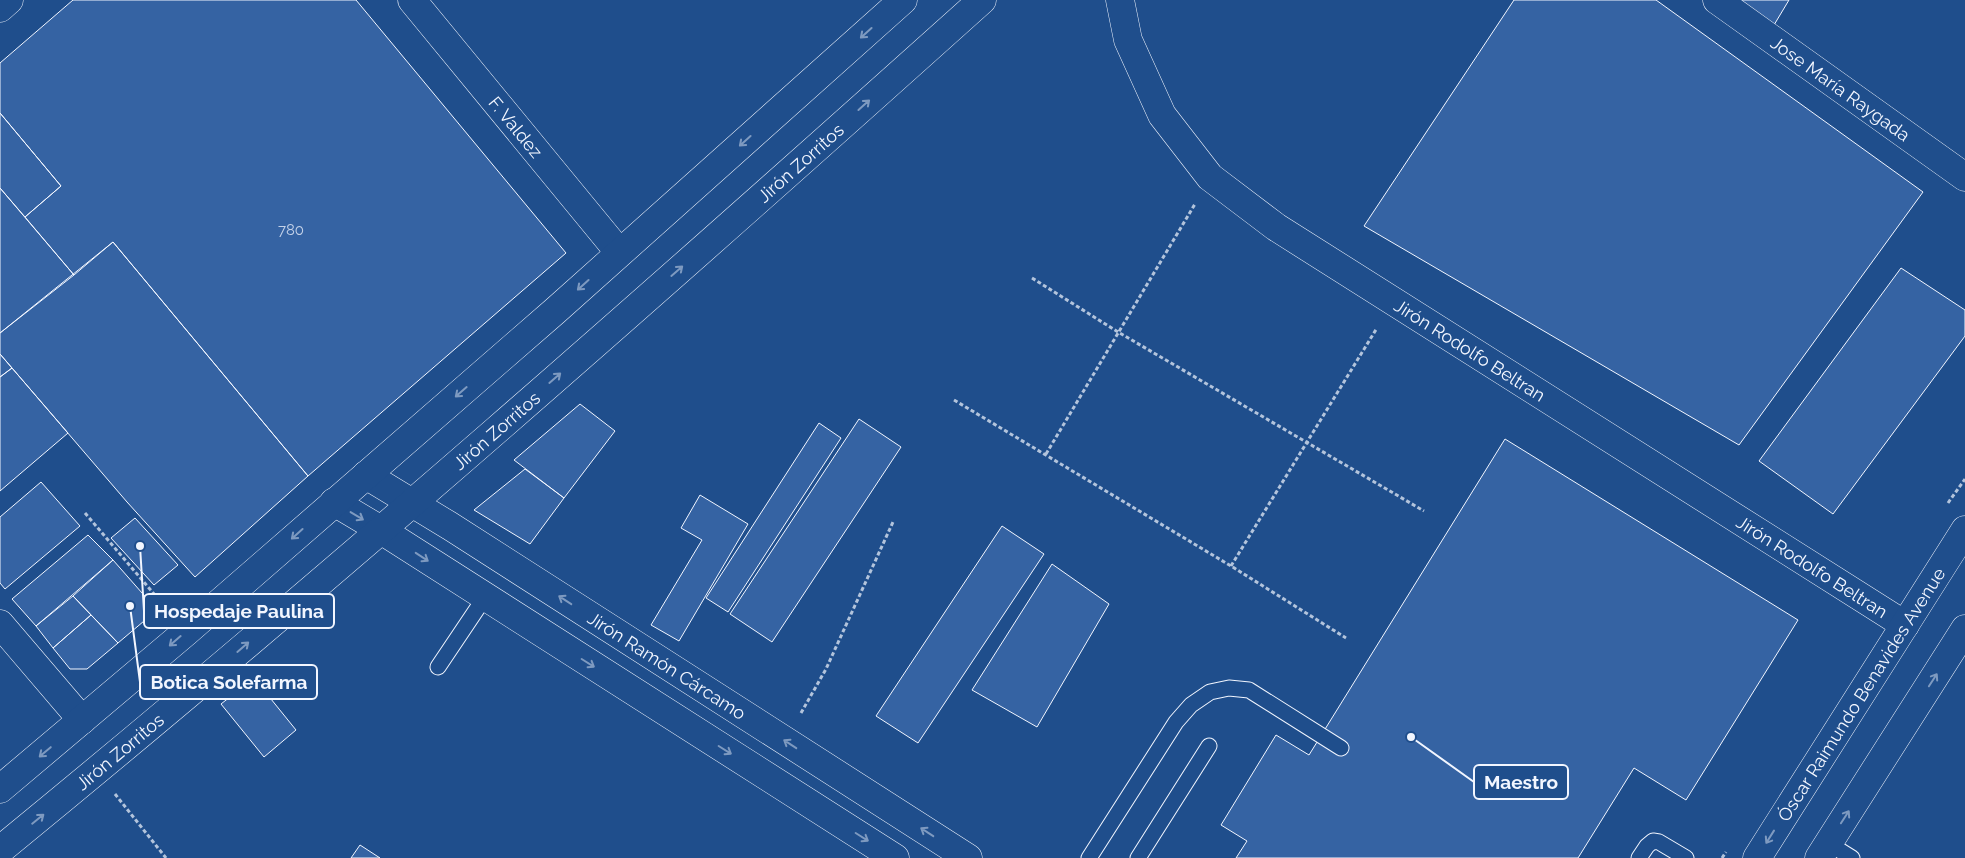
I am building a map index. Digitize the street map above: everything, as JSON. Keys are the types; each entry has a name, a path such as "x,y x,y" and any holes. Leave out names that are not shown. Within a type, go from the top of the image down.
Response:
{"street":[{"path":"0,8 9,0"},
{"name":"F. Valdez","path":"412,0 619,252"},
{"path":"0,789 186,632 555,311 902,0"},
{"name":"Jirón Zorritos","path":"0,850 381,530 765,194 982,0"},
{"name":"Jirón Rodolfo Beltran","path":"1120,0 1128,40 1162,115 1210,177 1276,227 1905,625"},
{"name":"Jose María Raygada","path":"1717,0 1965,177"},
{"name":"Jirón Ramón Cárcamo","path":"366,475 413,502 968,858"},
{"path":"334,502 381,530 895,858"},
{"name":"Óscar Raimundo Benavides Avenue","path":"1757,858 1965,530"},
{"path":"0,624 82,720"},
{"path":"1823,850 1961,643"},
{"path":"680,721 701,687"}],"lane":[{"path":"438,667 485,597"},
{"path":"1096,855 1176,722 1191,705 1210,692 1230,688 1249,690 1341,748"},
{"path":"1138,858 1209,746"},
{"path":"1639,858 1652,841 1658,842 1686,858"},
{"path":"1823,850 1852,858"}],"path":[{"path":"1046,454 1210,177"},
{"path":"1032,278 1118,332 1424,511"},
{"path":"1231,566 1393,302"},
{"path":"954,400 1231,566 1346,638"},
{"path":"85,513 186,632"},
{"path":"784,741 826,669 893,522"},
{"path":"96,771 166,858"}],"building":[{"path":"73,0 356,0 566,253 308,476 113,242 74,275 25,217 61,186 0,113 0,63"},
{"path":"1514,0 1656,0 1923,192 1739,445 1364,226"},
{"path":"1739,0 1789,0 1774,25"},
{"path":"0,113 61,186 25,217 0,188"},
{"path":"0,188 74,275 0,333"},
{"path":"113,242 308,476 195,577 127,502 0,354 0,333"},
{"path":"1901,268 1965,310 1965,336 1833,514 1759,461"},
{"path":"0,354 12,368 0,377"},
{"path":"12,368 68,433 0,491 0,377"},
{"path":"580,404 615,431 564,498 514,460"},
{"path":"859,419 901,447 772,642 730,614"},
{"path":"819,423 841,438 728,612 706,598"},
{"path":"1505,439 1798,620 1686,800 1634,768 1578,858 1236,858 1247,841 1221,825 1276,735 1309,755"},
{"path":"525,469 564,498 530,544 474,510"},
{"path":"41,482 80,526 5,589 0,583 0,517"},
{"path":"700,495 748,524 679,641 651,625 702,540 681,528"},
{"path":"135,518 178,565 154,585 111,538"},
{"path":"1002,526 1044,554 918,743 876,716"},
{"path":"88,535 113,560 36,626 12,599"},
{"path":"113,560 157,610 118,643 73,596"},
{"path":"1052,564 1109,604 1037,727 972,690"},
{"path":"73,596 91,615 53,648 36,626"},
{"path":"91,615 118,643 87,669 70,669 53,648"},
{"path":"254,678 296,730 264,757 221,704"},
{"path":"360,845 380,858 351,858"}],"place":[{"name":"Hospedaje Paulina","path":"140,546"},
{"name":"Botica Solefarma","path":"130,606"},
{"name":"Maestro","path":"1411,737"}]}
